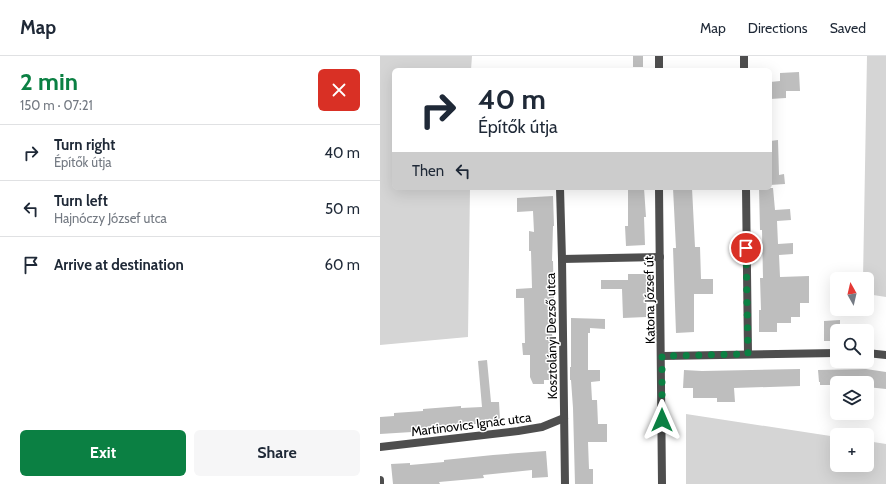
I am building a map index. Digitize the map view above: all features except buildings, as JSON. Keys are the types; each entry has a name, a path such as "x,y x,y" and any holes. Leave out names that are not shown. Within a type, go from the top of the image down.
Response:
{"street":[{"path":"659,56 659,68"},
{"path":"744,56 744,68"},
{"name":"Kosztolányi Dezső utca","path":"560,190 565,484"},
{"name":"Katona József út","path":"659,190 662,356 662,484"},
{"path":"746,190 748,354"},
{"path":"562,258 660,257"},
{"path":"662,356 830,353"},
{"path":"874,354 886,355"},
{"name":"Martinovics Ignác utca","path":"380,447 518,431 542,427 564,418"}],"shaded area":[{"path":"380,56 472,56 471,68 392,68 392,190 470,190 468,337 380,345"},
{"path":"867,56 886,56 886,297 874,295 874,272 863,272"},
{"path":"686,414 830,436 830,472 874,472 874,442 886,444 886,484 686,484"}],"route":[{"path":"662,420 662,356 748,354 746,248"}]}
